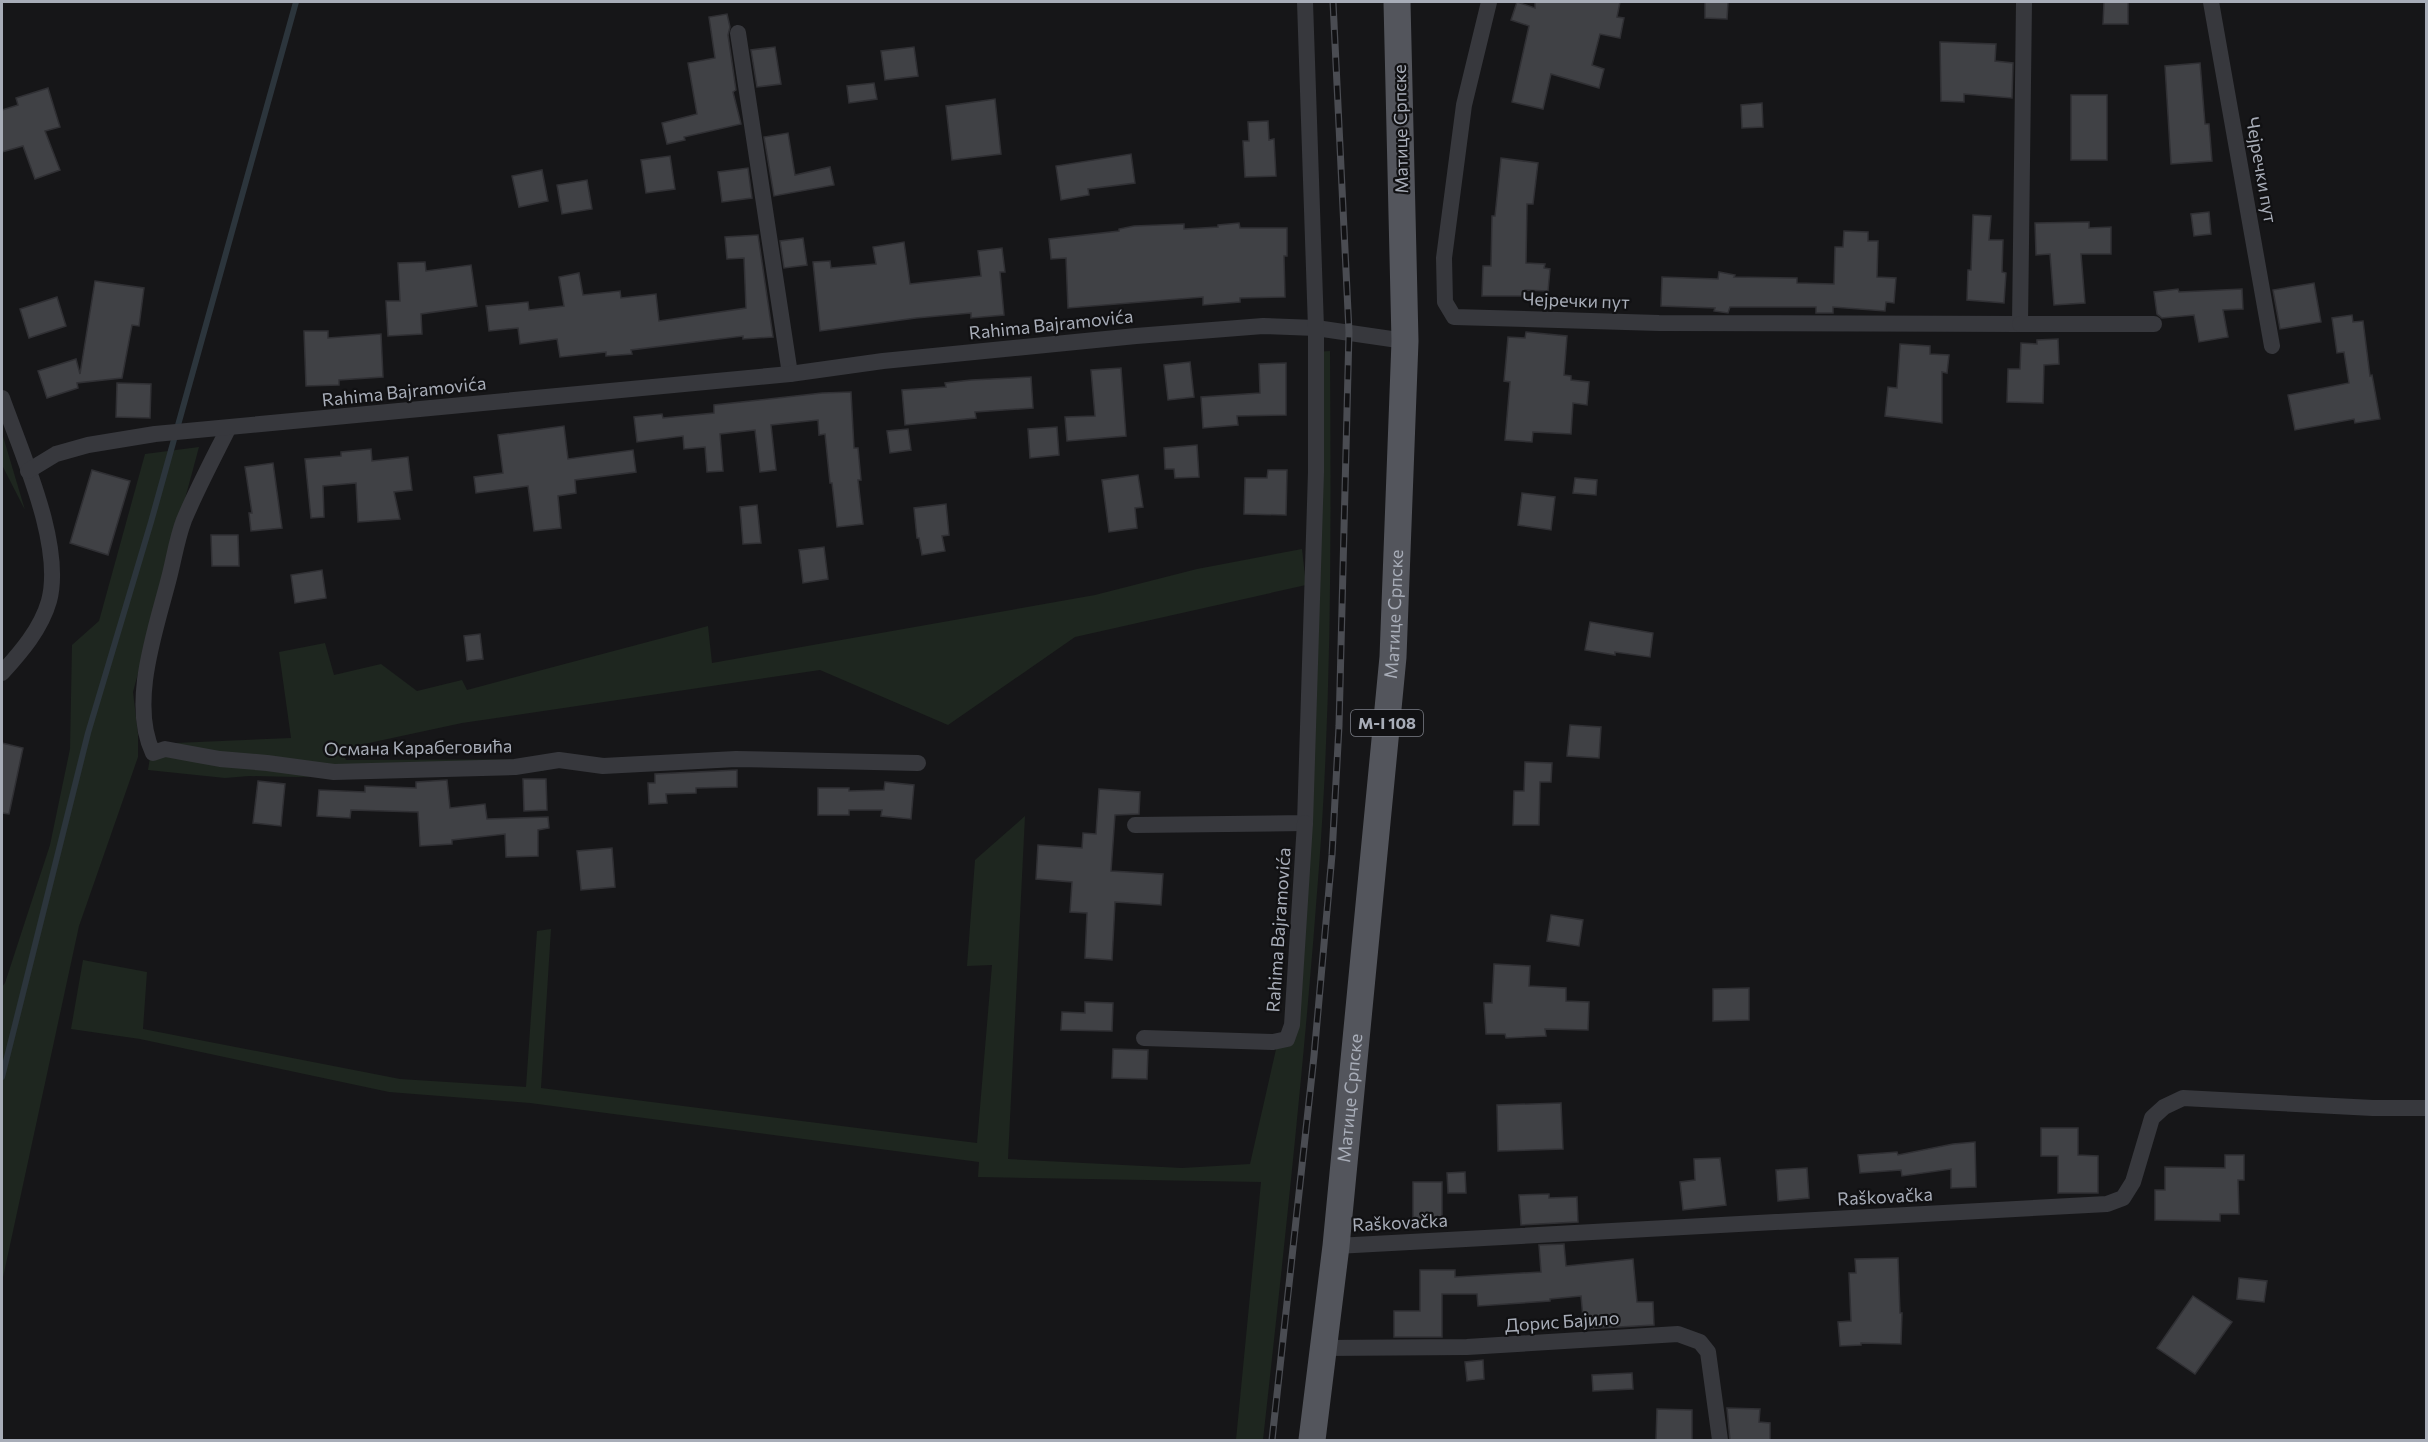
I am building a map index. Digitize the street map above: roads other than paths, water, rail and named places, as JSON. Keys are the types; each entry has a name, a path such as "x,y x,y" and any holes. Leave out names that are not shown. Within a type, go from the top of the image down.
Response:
{"main road":[{"name":"Матице Српске","path":"1312,1440 1336,1246 1393,657 1400,528 1405,341 1397,2"}],"street":[{"name":"Rahima Bajramovića","path":"1144,1038 1273,1042 1287,1039 1292,1025 1305,823 1316,495 1316,328 1305,2"},
{"name":"Чејречки пут","path":"1489,2 1464,105 1444,258 1445,302 1454,317 1659,323 2154,324"},
{"path":"2020,324 2024,2"},
{"name":"Чејречки пут","path":"2211,2 2272,345"},
{"path":"738,33 789,374"},
{"name":"Rahima Bajramovića","path":"28,471 56,454 88,445 155,434 228,429 789,374 883,361 1136,336 1263,326 1316,328 1405,341"},
{"path":"2,398 47,534 53,569 49,601 38,626 21,652 2,673"},
{"name":"Османа Карабеговића","path":"228,429 184,522 150,655 144,698 144,725 146,739 153,753 165,749 220,759 334,772 515,767 559,760 603,766 736,759 918,763"},
{"name":"Rahima Bajramovića","path":"1135,825 1305,823"},
{"name":"Raškovačka","path":"1336,1246 2107,1204 2123,1198 2133,1182 2152,1118 2164,1107 2184,1098 2373,1108 2427,1108"},
{"name":"Дорис Бајило","path":"1322,1348 1467,1347 1678,1334 1700,1342 1708,1352 1720,1440"}],"waterway":[{"path":"2,1077 88,733 151,522 296,2"}],"railway":[{"path":"1272,1440 1314,1056 1332,855 1339,726 1349,332 1333,2"}]}
